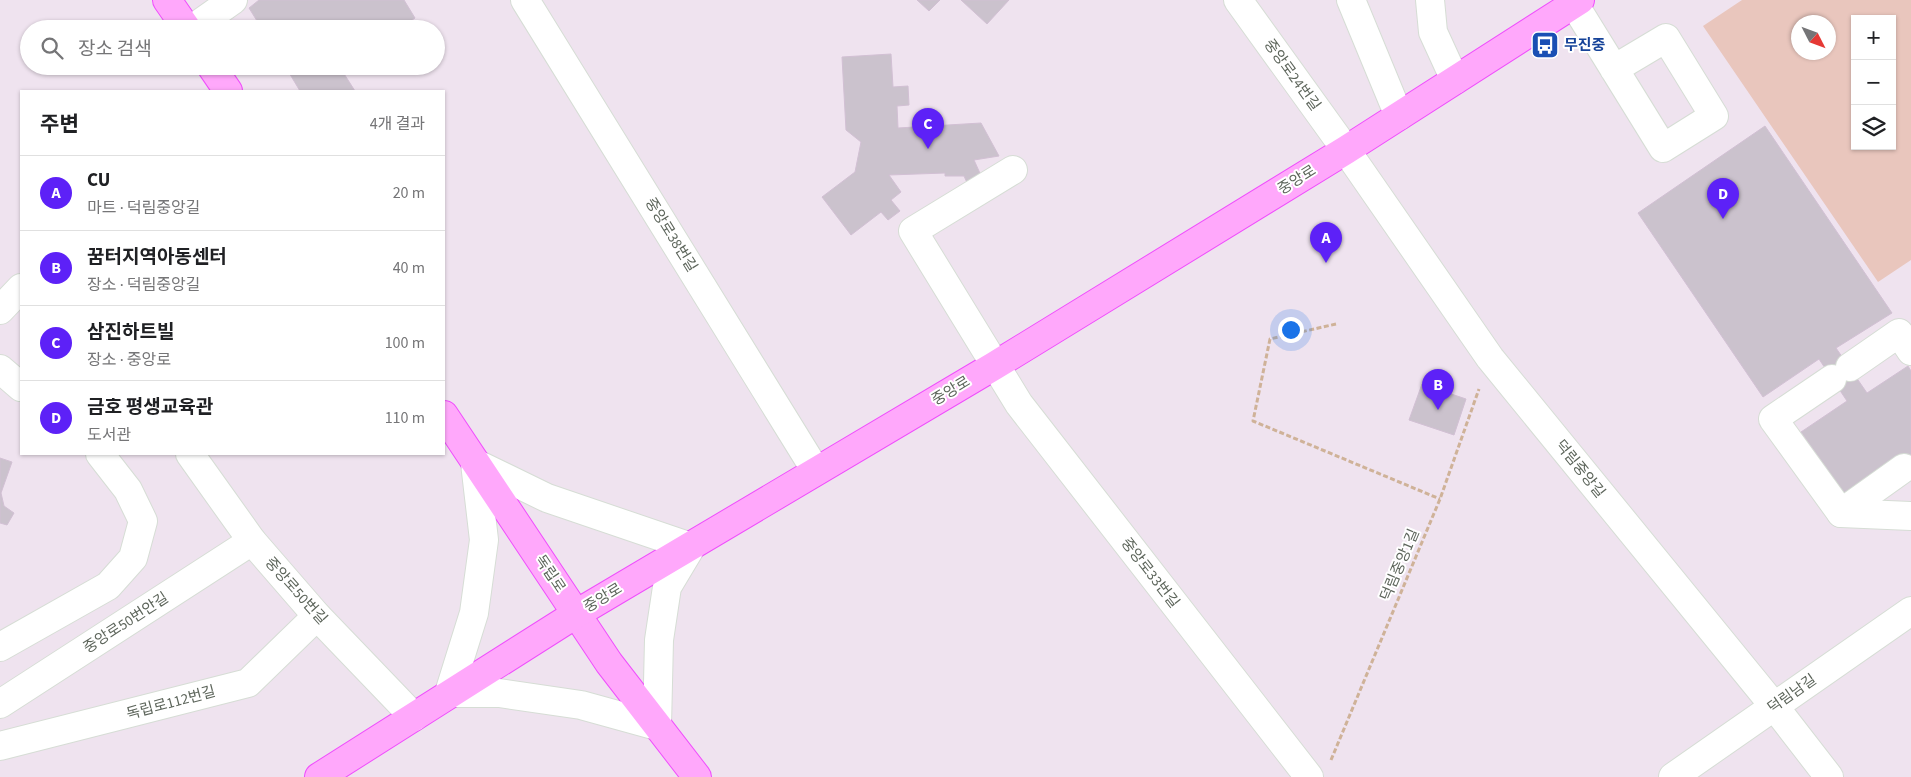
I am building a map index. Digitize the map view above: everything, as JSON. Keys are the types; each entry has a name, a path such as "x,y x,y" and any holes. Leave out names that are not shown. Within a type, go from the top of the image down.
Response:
{"main road":[{"path":"167,0 180,20"},
{"name":"중앙로","path":"319,777 576,614 994,366 1346,150 1577,2"},
{"path":"217,75 227,90"},
{"name":"독립로","path":"445,417 609,663 693,776"}],"street":[{"path":"205,20 233,0"},
{"name":"중앙로38번길","path":"525,0 816,471"},
{"name":"중앙로24번길","path":"1238,0 1346,150"},
{"path":"1351,0 1399,116"},
{"path":"1430,0 1433,32 1455,80"},
{"path":"1577,2 1614,69"},
{"name":"덕림중앙길","path":"1346,150 1490,358 1774,706 1829,777"},
{"name":"중앙로33번길","path":"1013,170 913,231 1019,404 1318,772"},
{"path":"0,310 20,289"},
{"path":"1841,512 1773,419 1899,333 1911,351"},
{"path":"0,369 20,385"},
{"path":"0,648 108,586 133,558 143,522 128,490 101,455"},
{"name":"중앙로50번길","path":"191,455 252,541 317,616 414,717"},
{"path":"475,463 547,498 691,547 667,586 659,640 657,726 581,705 499,692 449,693 474,613 484,540 475,463"},
{"path":"1841,512 1909,469"},
{"path":"1841,512 1911,516"},
{"name":"중앙로50번안길","path":"0,704 252,541"},
{"name":"덕림남길","path":"1673,777 1911,611"},
{"name":"독립로112번길","path":"0,746 248,683 317,616"}],"path":[{"path":"1336,324 1270,339 1253,422 1440,499"},
{"name":"덕림중앙1길","path":"1318,772 1440,499 1490,358"}],"shaded area":[{"path":"1742,0 1911,0 1911,260 1878,282 1703,26"}],"building":[{"path":"259,0 404,0 415,18 412,20 256,20 249,8"},
{"path":"917,0 940,0 929,11"},
{"path":"961,0 1009,0 987,24"},
{"path":"891,54 893,87 908,86 909,105 897,106 898,128 981,123 999,156 974,160 983,180 969,187 964,176 945,176 945,173 889,175 901,192 891,200 900,211 888,220 881,212 851,235 822,197 855,172 861,142 846,130 842,57"},
{"path":"290,75 345,75 354,90 299,90"},
{"path":"1765,126 1892,313 1836,348 1867,393 1908,366 1911,371 1911,455 1848,499 1801,432 1847,401 1819,359 1763,397 1638,213"},
{"path":"1422,384 1466,399 1454,435 1409,420"},
{"path":"0,458 12,462 1,493 4,506 14,513 7,525 0,523"}],"place":[{"name":"무진중","path":"1545,45"},
{"name":"삼진하트빌","path":"928,149"},
{"name":"금호 평생교육관","path":"1723,219"},
{"name":"CU","path":"1326,263"},
{"name":"꿈터지역아동센터","path":"1438,410"}]}
